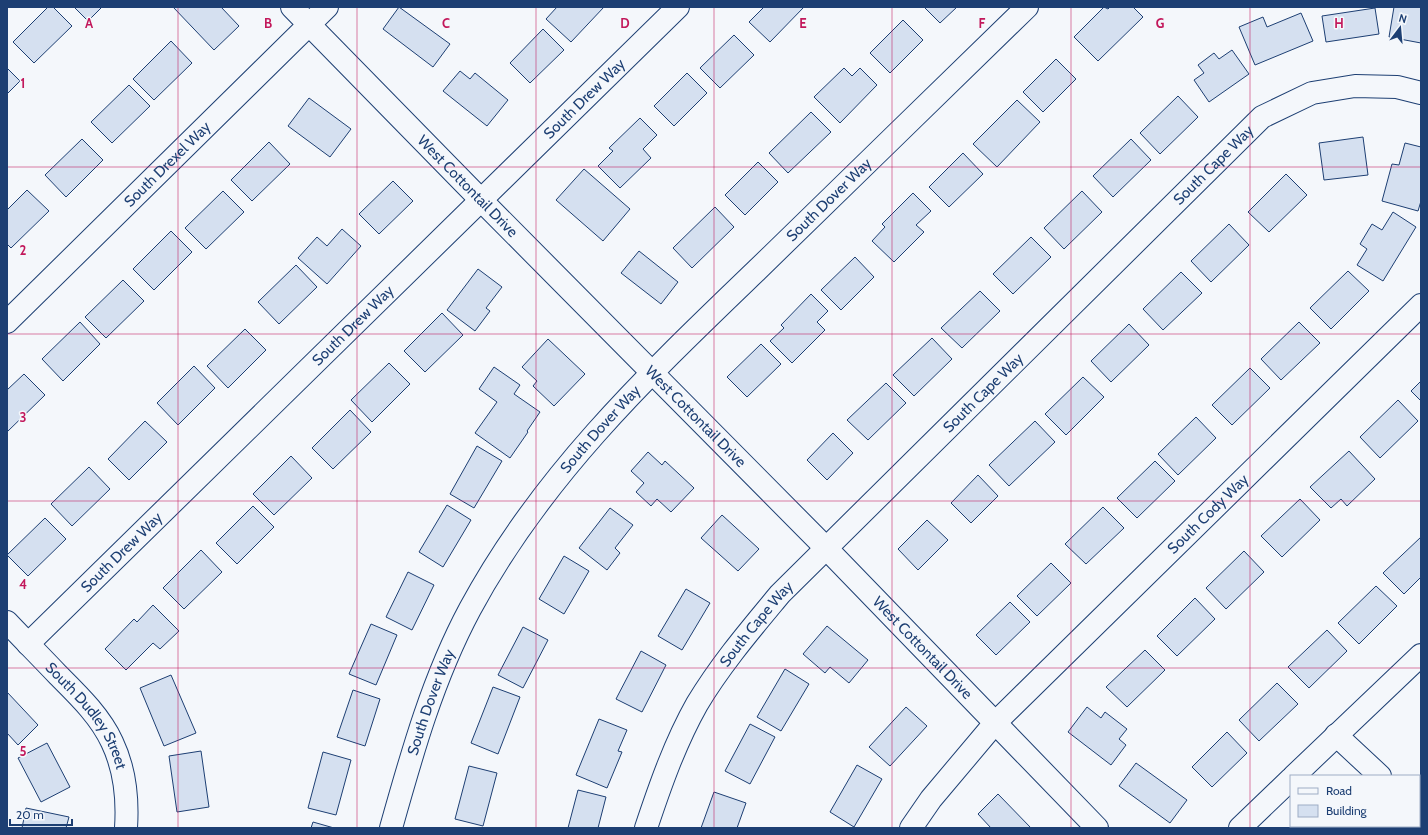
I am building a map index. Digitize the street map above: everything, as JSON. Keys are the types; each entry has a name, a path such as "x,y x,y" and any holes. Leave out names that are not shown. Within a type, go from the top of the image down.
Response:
{"street":[{"name":"West Cottontail Drive","path":"292,7 826,548 1097,828"},
{"name":"South Drexel Way","path":"7,322 327,7"},
{"name":"South Drew Way","path":"28,644 678,7"},
{"name":"South Dover Way","path":"391,828 419,730 451,648 471,608 499,560 546,491 576,455 652,372 1027,7"},
{"name":"South Cape Way","path":"646,828 678,741 697,704 720,669 780,594 1262,117 1312,93 1355,86 1397,87 1421,93"},
{"name":"South Cody Way","path":"911,828 931,799 995,723 1421,305"},
{"name":"South Dudley Street","path":"7,622 75,692 98,720 111,740 119,758 124,778 127,803 126,828"},
{"path":"1295,775 1421,655"},
{"path":"1336,735 1379,775"},
{"path":"1240,828 1290,780"}],"building":[{"path":"48,7 53,7 72,26 34,63 13,42"},
{"path":"74,7 102,7 88,21"},
{"path":"173,7 221,7 239,26 214,50"},
{"path":"399,7 450,44 433,67 383,29"},
{"path":"557,7 604,7 571,42 546,19"},
{"path":"764,7 804,7 770,42 749,22"},
{"path":"924,7 957,7 940,23"},
{"path":"1104,7 1108,9 1110,7 1133,7 1143,17 1098,61 1074,37"},
{"path":"1394,7 1421,7 1421,43 1389,37"},
{"path":"1375,8 1379,34 1326,42 1322,16"},
{"path":"1301,13 1313,41 1255,65 1239,27 1263,17 1267,27"},
{"path":"903,20 923,40 890,73 870,53"},
{"path":"543,29 564,50 530,83 510,63"},
{"path":"734,35 754,55 720,88 700,68"},
{"path":"171,41 192,63 154,100 133,79"},
{"path":"1232,50 1249,74 1209,102 1194,80 1204,73 1198,65 1214,53 1219,59"},
{"path":"1056,59 1076,79 1043,112 1023,92"},
{"path":"7,68 20,81 7,94"},
{"path":"844,68 852,76 860,68 877,85 840,123 814,97"},
{"path":"460,71 470,79 475,73 508,100 487,126 443,91"},
{"path":"687,73 707,93 674,126 654,106"},
{"path":"129,85 150,106 112,143 91,122"},
{"path":"1178,96 1198,117 1160,154 1140,133"},
{"path":"309,98 351,129 330,157 288,126"},
{"path":"1017,100 1040,122 997,167 973,144"},
{"path":"811,112 831,132 788,173 769,153"},
{"path":"640,118 657,135 643,149 651,158 620,188 598,166 613,151 609,148"},
{"path":"1363,137 1368,175 1324,180 1319,143"},
{"path":"82,139 103,160 66,197 45,175"},
{"path":"1131,139 1151,160 1113,197 1093,176"},
{"path":"269,142 290,164 252,201 231,180"},
{"path":"1405,143 1421,147 1421,201 1418,211 1382,201 1392,164 1399,165"},
{"path":"963,153 983,174 949,207 929,187"},
{"path":"758,162 778,182 745,215 725,195"},
{"path":"584,169 630,209 603,241 556,200"},
{"path":"1286,174 1307,195 1269,232 1248,212"},
{"path":"393,181 413,201 379,234 359,214"},
{"path":"27,190 49,211 11,248 7,244 7,210"},
{"path":"223,191 244,212 206,249 185,228"},
{"path":"1082,191 1102,212 1064,249 1044,228"},
{"path":"913,193 931,211 916,225 924,232 894,262 872,241 885,227 882,224"},
{"path":"715,207 734,227 692,268 673,248"},
{"path":"1393,212 1416,227 1383,281 1357,265 1367,249 1360,244 1372,224 1382,230"},
{"path":"1229,224 1249,245 1211,282 1191,261"},
{"path":"342,229 361,246 327,284 298,258 317,237 327,246"},
{"path":"171,231 192,252 154,290 133,269"},
{"path":"1031,237 1051,257 1013,294 993,274"},
{"path":"639,251 678,282 661,304 621,273"},
{"path":"855,257 874,277 841,310 821,290"},
{"path":"296,265 317,287 279,324 258,302"},
{"path":"478,269 502,287 486,308 490,311 475,331 447,310"},
{"path":"1348,271 1369,291 1331,329 1310,308"},
{"path":"1181,272 1202,293 1163,330 1143,309"},
{"path":"123,280 144,301 106,338 85,317"},
{"path":"980,291 1000,311 962,348 941,328"},
{"path":"811,294 828,311 817,322 825,330 792,363 770,341 784,328 781,325"},
{"path":"442,313 463,335 425,372 404,351"},
{"path":"80,322 100,344 63,381 42,359"},
{"path":"1299,322 1320,343 1281,380 1261,359"},
{"path":"1129,324 1149,345 1111,382 1091,361"},
{"path":"245,329 266,350 228,388 207,366"},
{"path":"932,338 952,359 914,396 893,375"},
{"path":"548,339 585,374 554,406 533,386 537,381 522,367"},
{"path":"761,344 781,364 747,397 727,377"},
{"path":"389,363 410,384 372,422 351,400"},
{"path":"194,366 215,388 178,425 157,403"},
{"path":"494,367 520,385 514,394 540,412 510,458 475,433 497,402 479,389"},
{"path":"1250,368 1270,388 1232,425 1212,405"},
{"path":"24,374 45,395 7,432 7,390"},
{"path":"1083,377 1104,397 1066,435 1045,414"},
{"path":"1421,381 1421,401 1411,391"},
{"path":"886,383 906,403 868,440 847,420"},
{"path":"1398,400 1418,421 1380,458 1360,437"},
{"path":"350,410 371,432 333,469 312,448"},
{"path":"1196,417 1216,438 1178,475 1158,454"},
{"path":"145,421 167,442 129,480 108,459"},
{"path":"1035,421 1055,442 1009,486 989,465"},
{"path":"833,433 853,453 827,480 807,460"},
{"path":"477,446 502,461 474,508 450,494"},
{"path":"1349,451 1375,479 1347,506 1341,499 1331,508 1310,487"},
{"path":"648,452 662,465 665,461 694,488 671,512 657,499 651,506 636,492 644,483 631,471"},
{"path":"291,456 312,478 274,515 253,494"},
{"path":"1155,461 1175,481 1137,518 1117,498"},
{"path":"89,467 110,489 72,526 51,504"},
{"path":"978,475 998,496 971,523 951,503"},
{"path":"1300,499 1320,520 1282,557 1261,536"},
{"path":"447,505 471,520 443,567 419,552"},
{"path":"253,506 274,527 237,564 216,543"},
{"path":"1103,507 1124,528 1086,564 1065,544"},
{"path":"610,508 633,525 615,548 620,553 607,570 579,548"},
{"path":"722,515 759,549 738,571 701,538"},
{"path":"45,518 66,539 28,576 7,555"},
{"path":"927,520 948,540 918,570 898,549"},
{"path":"1421,537 1421,577 1404,594 1383,573"},
{"path":"201,550 222,572 184,609 163,588"},
{"path":"1244,551 1264,572 1226,609 1206,588"},
{"path":"564,556 589,571 564,614 539,599"},
{"path":"1051,563 1071,583 1037,616 1017,596"},
{"path":"408,572 434,585 412,630 386,617"},
{"path":"1376,586 1397,606 1359,644 1338,623"},
{"path":"686,589 710,603 682,650 658,636"},
{"path":"1195,598 1215,619 1177,656 1157,636"},
{"path":"1010,602 1030,622 996,655 976,635"},
{"path":"153,605 179,631 160,649 153,643 126,670 105,649 134,619 137,622"},
{"path":"371,624 397,635 376,685 349,674"},
{"path":"827,626 868,660 849,683 830,667 825,673 803,654"},
{"path":"523,627 548,640 523,688 498,675"},
{"path":"1327,630 1347,651 1309,688 1288,667"},
{"path":"1145,650 1165,670 1127,707 1106,687"},
{"path":"641,651 666,665 642,712 616,699"},
{"path":"785,669 809,684 781,731 757,717"},
{"path":"171,675 196,733 164,746 140,688"},
{"path":"1277,683 1298,704 1259,741 1239,720"},
{"path":"493,687 520,697 498,754 471,743"},
{"path":"353,690 380,699 365,746 337,737"},
{"path":"7,692 38,725 18,745 7,733"},
{"path":"906,707 927,726 890,766 869,747"},
{"path":"1087,707 1101,718 1105,712 1127,729 1119,739 1126,745 1111,765 1068,732"},
{"path":"599,719 627,730 618,751 622,752 607,788 576,775"},
{"path":"750,724 775,737 750,784 725,771"},
{"path":"1227,732 1247,753 1212,787 1192,767"},
{"path":"47,743 70,787 41,802 18,758"},
{"path":"201,751 209,807 177,812 169,756"},
{"path":"323,752 351,760 336,815 308,808"},
{"path":"1136,763 1187,800 1170,823 1119,786"},
{"path":"857,765 882,779 854,827 830,812"},
{"path":"469,766 497,773 483,826 455,819"},
{"path":"578,790 606,797 598,828 568,828"},
{"path":"714,792 746,803 737,828 701,828"},
{"path":"998,794 1031,828 991,828 978,814"},
{"path":"26,808 69,817 66,828 22,828"},
{"path":"313,822 334,828 311,828"},
{"path":"1358,827 1359,828 1326,828"}]}
